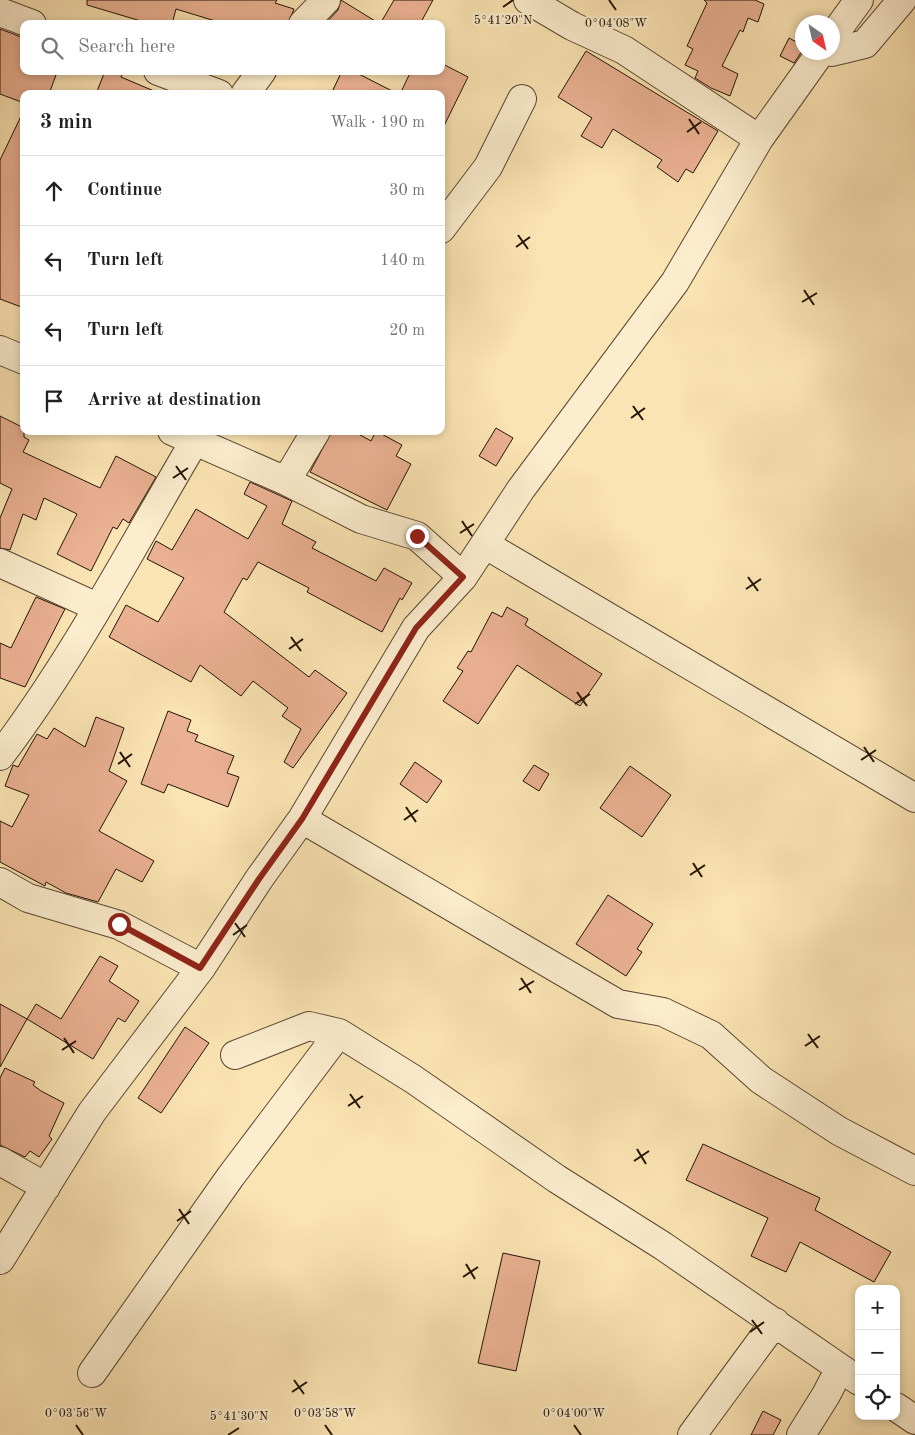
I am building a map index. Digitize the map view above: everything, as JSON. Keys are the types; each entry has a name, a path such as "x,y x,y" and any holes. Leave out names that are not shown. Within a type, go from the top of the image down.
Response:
{"street":[{"path":"307,20 326,0"},
{"path":"528,0 572,26 624,50 759,139"},
{"path":"840,30 859,0"},
{"path":"840,48 865,44 902,0"},
{"path":"0,12 21,20"},
{"path":"0,1260 92,1112 200,968 259,879 302,819 416,628 463,577 486,545 521,489 675,282 759,139 819,60"},
{"path":"169,75 208,90"},
{"path":"248,90 259,75"},
{"path":"445,224 488,168 522,99"},
{"path":"0,350 20,358"},
{"path":"286,481 314,435"},
{"path":"0,756 25,723 97,607 183,437 286,481 361,519 417,536 463,577"},
{"path":"486,545 915,798"},
{"path":"0,564 97,607"},
{"path":"302,819 618,1004 663,1012 711,1035 761,1080 839,1130 915,1171"},
{"path":"0,882 28,898 119,924 200,968"},
{"path":"235,1054 309,1026 339,1033 413,1079 557,1179 663,1246 849,1374 826,1395 801,1435"},
{"path":"92,1373 231,1176 339,1033"},
{"path":"0,1161 46,1187"},
{"path":"692,1435 775,1322"},
{"path":"900,1410 915,1420"}],"building":[{"path":"87,0 277,0 275,3 294,9 290,20 212,20 176,9 173,20 138,20 87,5"},
{"path":"341,0 374,20 329,20 338,10"},
{"path":"394,0 433,0 422,20 382,20"},
{"path":"704,0 755,0 764,4 758,22 748,18 743,32 740,30 722,66 738,74 730,96 711,88 695,78 698,71 685,65 693,49 687,46 707,3"},
{"path":"0,29 20,36 20,75 56,75 50,90 20,90 20,102 0,94"},
{"path":"789,38 795,41 796,60 794,63 780,56"},
{"path":"586,51 718,131 693,173 686,169 678,182 657,167 662,160 613,129 602,148 581,136 592,118 558,97"},
{"path":"445,65 468,77 445,124 445,90 402,90 409,75 445,75"},
{"path":"103,75 122,75 121,77 152,90 98,90"},
{"path":"340,75 361,75 390,90 333,90"},
{"path":"20,118 20,306 0,299 0,160"},
{"path":"0,416 20,426 20,435 24,435 29,440 23,452 100,488 116,456 156,477 129,523 123,519 117,529 113,527 91,571 57,554 77,514 44,498 36,520 23,514 10,550 0,548 0,518 12,489 0,483"},
{"path":"496,428 513,438 496,466 479,456"},
{"path":"330,435 360,435 371,441 374,435 383,435 402,445 396,456 411,464 387,510 310,472"},
{"path":"250,482 292,501 282,524 316,542 312,548 376,581 384,568 412,583 402,600 400,598 382,632 307,592 309,588 258,562 247,580 243,578 224,612 309,677 315,670 347,693 293,768 284,762 301,729 282,716 288,708 253,681 241,696 200,665 191,682 109,637 126,605 158,622 184,578 147,559 156,541 172,550 196,509 248,539 267,506 244,494"},
{"path":"36,597 65,609 25,687 0,678 0,643 11,648"},
{"path":"507,607 528,619 525,625 602,674 580,706 517,665 478,724 443,701 463,671 457,668 468,651 471,652 492,612 502,617"},
{"path":"168,711 191,720 187,731 198,735 195,741 234,756 227,773 239,777 228,807 168,784 164,793 141,784"},
{"path":"96,717 124,728 109,771 127,781 99,831 154,861 142,882 116,869 98,902 66,893 46,882 45,886 0,862 0,821 12,827 29,795 5,786 13,765 18,767 37,734 47,739 54,728 85,747"},
{"path":"415,762 442,781 427,803 400,784"},
{"path":"534,765 549,774 539,791 523,781"},
{"path":"630,766 671,795 642,837 600,808"},
{"path":"608,895 653,924 637,949 642,952 626,976 576,944"},
{"path":"100,956 118,966 109,981 139,1001 125,1022 118,1018 93,1059 27,1019 36,1004 61,1019"},
{"path":"0,1004 27,1019 0,1067"},
{"path":"185,1027 209,1043 161,1113 138,1098"},
{"path":"5,1068 35,1082 33,1085 41,1091 64,1103 49,1136 52,1139 39,1157 30,1151 25,1157 0,1145 0,1078"},
{"path":"703,1144 820,1198 815,1210 891,1252 874,1282 800,1242 786,1272 751,1256 768,1218 686,1180"},
{"path":"503,1253 540,1261 516,1371 478,1363"},
{"path":"763,1411 781,1420 773,1435 751,1435"}],"route":[{"path":"119,924 200,968 259,879 302,819 416,628 463,577 417,536"}]}
